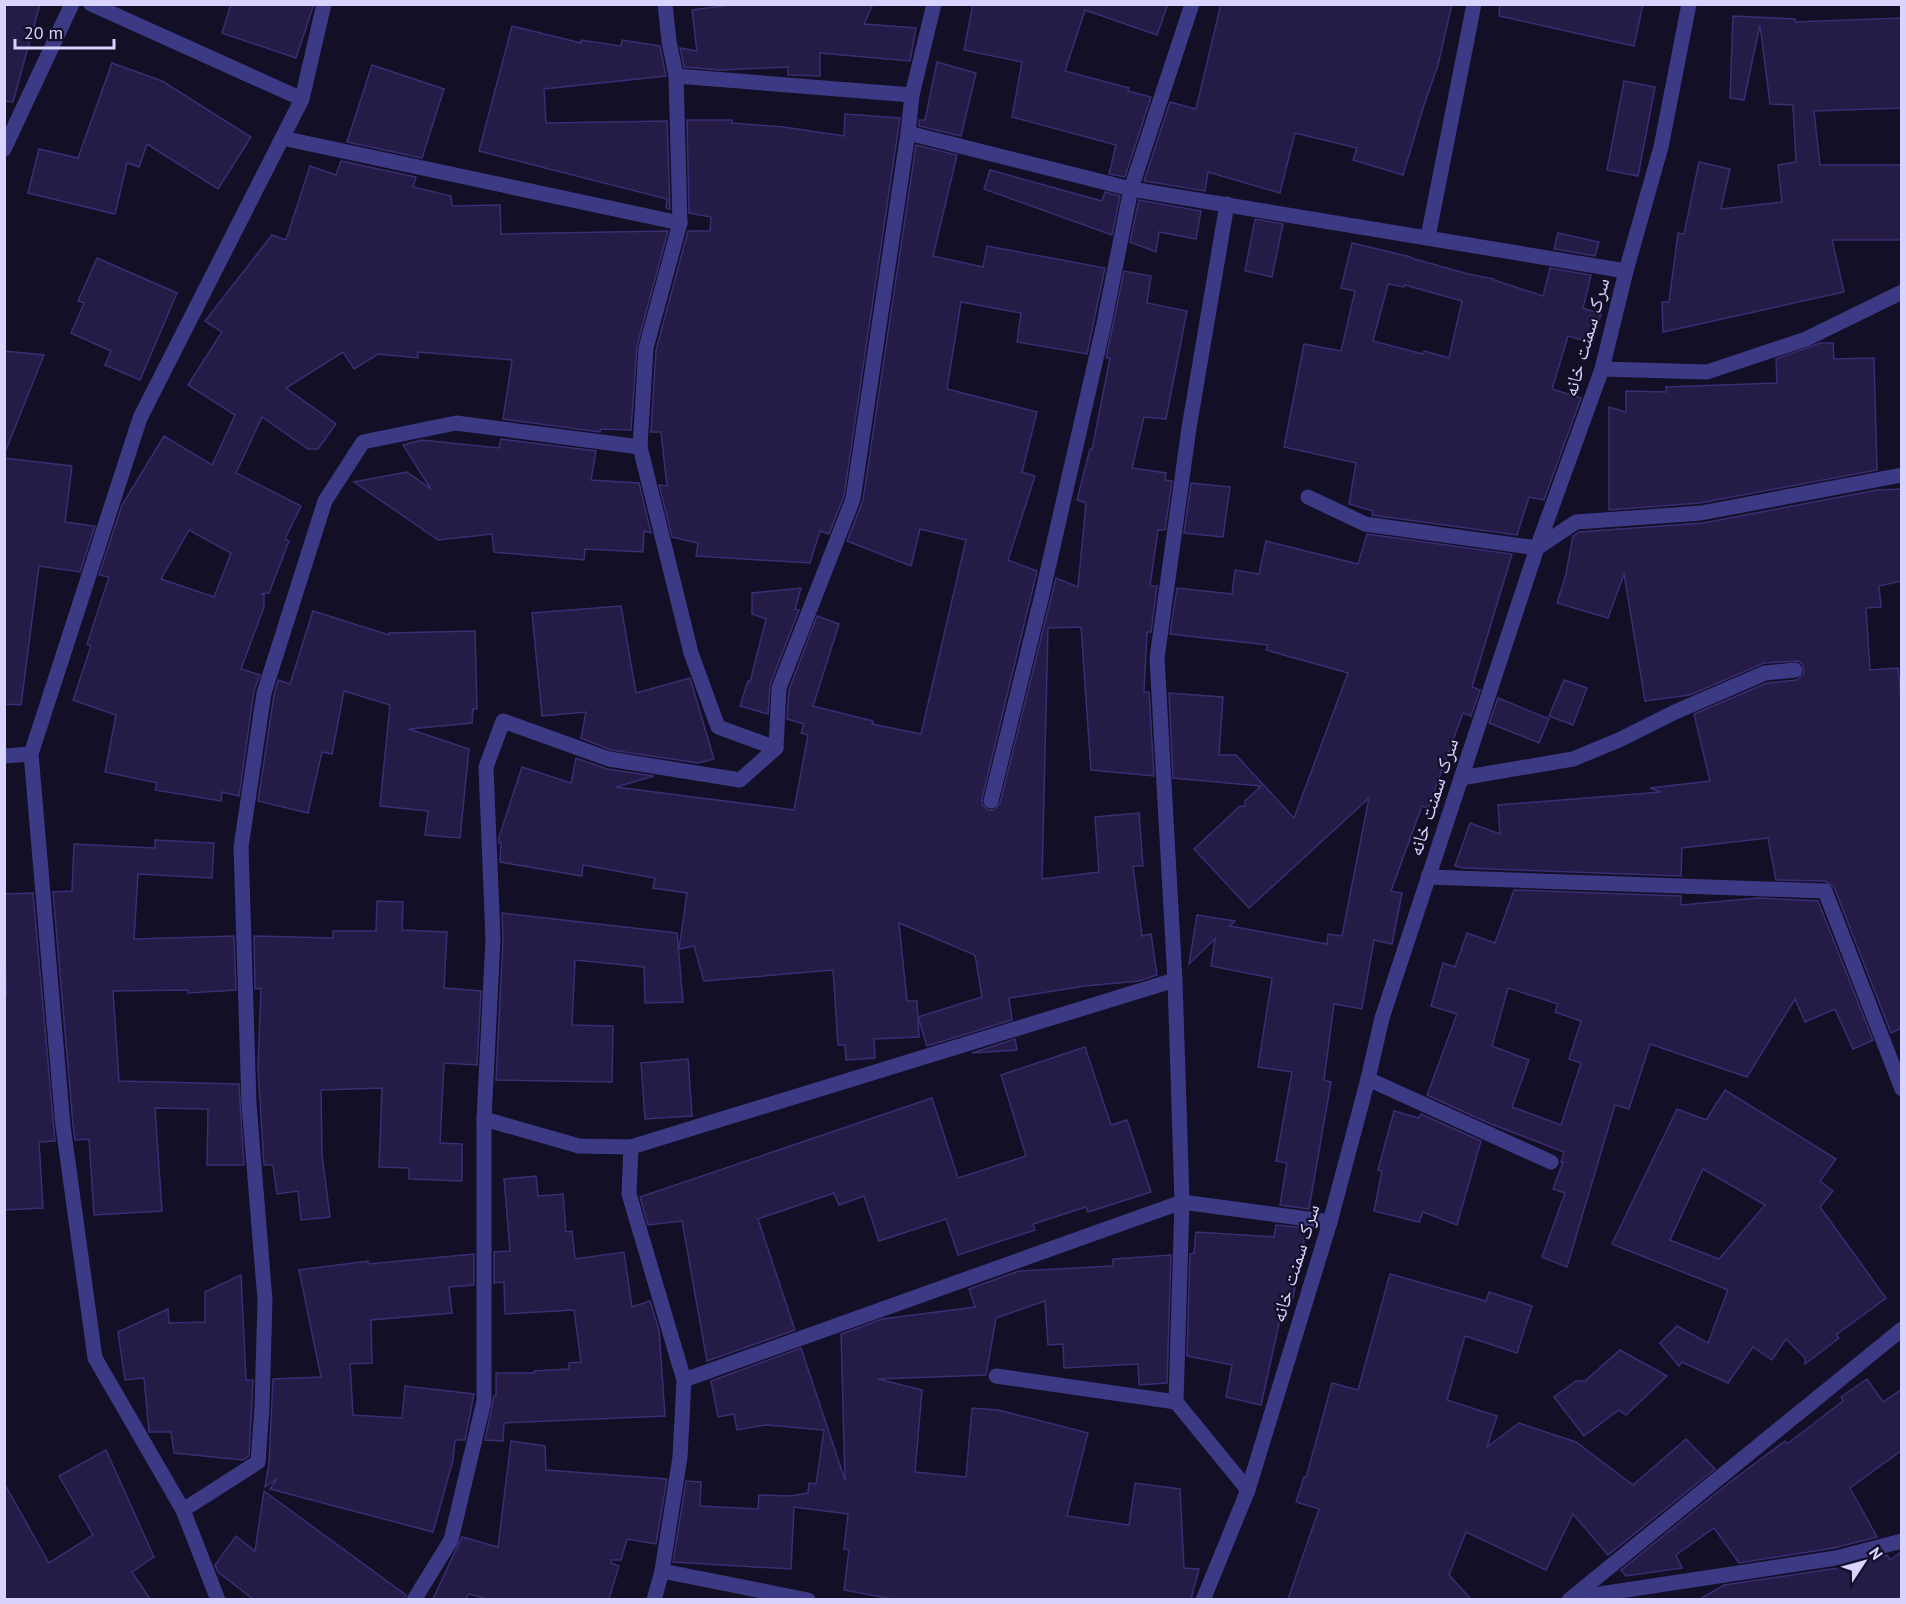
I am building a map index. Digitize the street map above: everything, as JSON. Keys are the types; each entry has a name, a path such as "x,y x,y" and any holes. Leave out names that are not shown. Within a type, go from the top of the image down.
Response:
{"street":[{"path":"4,149 72,4"},
{"path":"91,4 302,99"},
{"path":"218,1599 183,1510 95,1358 63,1126 31,753 140,418 302,99 324,4"},
{"path":"665,4 676,76 680,223 646,348 640,447 691,653 718,728 776,748"},
{"path":"414,1599 451,1540 484,1401 484,1119 493,939 486,767 503,721 609,759 740,780 776,748 779,688 854,499 912,95 934,4"},
{"path":"991,801 1062,509 1103,328 1131,189 1192,4"},
{"path":"1428,237 1474,4"},
{"name":"سرک سمنت خانه","path":"1203,1599 1248,1490 1330,1222 1382,1018 1537,548 1602,369 1626,271 1661,147 1689,4"},
{"path":"676,76 912,95"},
{"path":"908,133 1131,189 1626,271"},
{"path":"282,138 680,223"},
{"path":"1227,204 1189,428 1157,658 1175,980 1182,1202 1176,1402 1248,1490"},
{"path":"1602,369 1707,372 1806,339 1902,292"},
{"path":"183,1510 258,1462 265,1300 249,1104 241,847 264,693 325,501 363,442 456,423 640,447"},
{"path":"1308,496 1365,525 1537,548 1576,522 1701,513 1902,475"},
{"path":"1461,778 1573,759 1765,673 1795,670"},
{"path":"4,756 31,753"},
{"path":"1428,878 1825,891 1902,1089"},
{"path":"484,1119 579,1146 631,1147 1175,980"},
{"path":"1368,1079 1551,1162"},
{"path":"631,1147 629,1194 684,1380 680,1457 662,1571 654,1599"},
{"path":"684,1380 1182,1202 1330,1222"},
{"path":"1570,1599 1902,1329"},
{"path":"996,1376 1176,1402"},
{"path":"1570,1599 1836,1558 1902,1541"},
{"path":"662,1571 808,1599"}],"building":[{"path":"4,4 40,4 13,102 4,101"},
{"path":"231,4 314,4 296,58 222,33"},
{"path":"738,4 873,4 864,24 916,28 910,61 820,53 820,76 788,75 788,67 720,70 684,67 680,48 697,51 692,10"},
{"path":"973,4 1168,4 1157,35 1085,10 1065,71 1129,88 1128,91 1151,97 1125,177 1109,174 1116,145 1012,117 1022,62 964,50"},
{"path":"1221,4 1452,4 1438,65 1403,175 1353,160 1357,148 1295,133 1280,193 1208,172 1205,191 1144,181 1170,102 1196,109"},
{"path":"1500,4 1643,4 1634,46 1499,16"},
{"path":"1733,16 1795,19 1795,22 1902,18 1902,108 1814,111 1820,165 1902,165 1902,240 1832,240 1844,292 1663,332 1662,302 1669,302 1678,233 1684,234 1699,162 1730,169 1721,209 1782,202 1778,165 1796,162 1793,105 1770,104 1760,25 1744,100 1730,98"},
{"path":"512,26 581,43 581,40 621,46 622,40 660,46 666,76 544,89 546,123 667,121 670,209 666,208 667,199 479,151"},
{"path":"937,62 976,73 961,136 919,126 919,120 925,120"},
{"path":"112,63 162,81 251,137 218,189 147,144 139,167 127,163 115,214 28,193 39,149 78,158"},
{"path":"372,65 444,89 422,158 347,142"},
{"path":"1624,81 1655,87 1638,176 1607,170"},
{"path":"845,114 900,118 844,496 829,534 820,531 810,563 696,556 698,543 672,537 659,485 667,486 661,432 651,432 656,350 688,231 710,231 711,217 689,213 687,120 732,120 732,123 784,127 844,136"},
{"path":"916,145 957,155 933,256 983,267 987,246 1105,268 1087,354 1017,342 1021,313 961,302 947,389 1037,412 1022,472 1035,476 1008,560 1037,571 982,799 982,804 988,810 994,810 1000,803 1056,578 1078,587 1086,503 1077,500 1090,449 1092,450 1110,358 1106,358 1124,271 1151,276 1147,303 1187,311 1166,419 1144,417 1132,468 1166,473 1165,480 1172,481 1165,530 1158,530 1150,586 1157,586 1151,632 1147,632 1144,692 1149,692 1154,776 1091,770 1081,627 1048,628 1042,879 1099,872 1095,817 1139,813 1143,866 1133,866 1142,936 1151,934 1157,975 1139,981 1085,986 1009,998 1012,1020 927,1046 918,1017 982,997 975,955 899,923 907,1001 917,1001 919,1037 874,1039 875,1058 846,1060 845,1045 838,1045 833,970 704,981 694,946 679,949 687,893 653,888 655,878 583,865 582,876 500,862 499,837 522,767 571,783 576,758 607,769 654,776 616,787 794,810 808,735 801,733 804,724 787,719 789,690 817,616 839,624 813,706 873,721 872,724 921,734 966,540 920,529 911,566 847,541 863,500"},
{"path":"341,161 416,177 413,187 451,196 452,206 500,205 501,234 668,231 637,346 631,430 601,429 600,432 503,419 512,360 418,352 418,358 378,354 354,369 343,352 286,388 336,424 318,449 308,449 262,417 236,473 301,506 285,539 289,541 269,593 261,594 264,595 264,607 241,669 260,675 254,691 239,796 222,792 221,801 155,790 157,783 105,772 116,715 73,700 91,646 87,644 109,577 99,575 122,505 164,436 212,465 235,415 188,385 222,332 205,321 272,235 286,240 310,166 336,175","holes":["189,530 231,553 214,597 161,579"]},
{"path":"990,170 1102,201 1105,192 1120,196 1112,235 984,189"},
{"path":"1139,200 1201,211 1196,239 1159,232 1156,252 1130,242"},
{"path":"1255,219 1283,224 1272,277 1245,271"},
{"path":"1558,233 1599,242 1595,256 1554,249"},
{"path":"1352,243 1494,279 1543,296 1550,268 1591,275 1583,308 1601,314 1593,343 1568,336 1552,389 1581,398 1544,500 1529,497 1517,535 1372,515 1373,511 1349,504 1356,463 1284,447 1304,344 1341,351 1355,291 1341,288","holes":["1388,284 1404,287 1405,285 1462,301 1449,358 1373,341"]},
{"path":"97,258 177,293 140,380 105,365 111,351 71,333 84,303 78,301"},
{"path":"1820,343 1833,343 1834,359 1874,358 1877,470 1700,503 1609,510 1609,407 1626,412 1626,391 1666,392 1666,387 1777,383 1776,359"},
{"path":"4,351 44,355 6,450 4,449"},
{"path":"501,439 596,451 591,480 639,483 651,533 644,531 643,552 585,549 584,560 494,552 492,534 438,540 354,482 407,472 431,489 403,445 422,440 499,448"},
{"path":"4,458 72,466 65,522 95,526 80,572 39,566 21,705 4,704"},
{"path":"1191,483 1230,487 1223,537 1184,533"},
{"path":"1902,489 1902,581 1879,586 1881,607 1866,608 1870,670 1898,668 1902,706 1902,1028 1891,1033 1834,887 1825,881 1776,880 1768,838 1682,848 1681,876 1455,866 1470,823 1500,834 1498,805 1661,792 1650,788 1710,781 1694,714 1767,683 1797,680 1804,673 1803,665 1798,661 1764,663 1690,695 1645,701 1624,574 1608,618 1557,603 1566,574 1573,536 1579,532 1703,523 1877,490"},
{"path":"1367,534 1512,554 1472,687 1480,690 1471,716 1463,713 1428,808 1422,806 1391,891 1402,893 1392,944 1374,940 1362,1009 1334,1004 1324,1080 1331,1082 1309,1209 1280,1205 1287,1163 1276,1161 1292,1072 1258,1067 1272,978 1211,966 1215,939 1189,964 1197,915 1235,921 1230,926 1327,944 1328,934 1342,936 1369,798 1249,908 1194,849 1240,806 1245,806 1245,801 1261,786 1173,778 1169,693 1223,697 1219,755 1236,755 1294,818 1348,673 1266,650 1268,645 1170,634 1177,588 1232,594 1235,570 1259,574 1266,541 1358,564"},
{"path":"801,588 795,609 799,610 770,685 768,714 740,706 748,681 750,682 766,619 752,614 752,593"},
{"path":"621,606 636,693 690,678 714,759 698,763 611,750 581,738 586,712 542,716 532,613"},
{"path":"313,611 389,635 389,633 475,631 477,709 473,709 472,723 409,729 469,749 460,838 425,835 428,811 380,806 390,705 344,691 332,754 322,752 308,813 258,801 278,680 290,684"},
{"path":"1564,680 1587,688 1573,725 1549,716"},
{"path":"1498,698 1549,719 1539,743 1489,723"},
{"path":"155,840 214,843 212,878 138,874 134,939 234,936 236,990 188,993 188,990 113,991 119,1081 239,1084 244,1165 207,1165 208,1109 155,1108 162,1211 94,1215 89,1139 75,1140 73,1125 53,892 72,891 74,844 155,848"},
{"path":"1514,890 1681,896 1681,905 1758,898 1818,901 1873,1040 1853,1049 1835,1009 1805,1022 1795,999 1747,1077 1650,1044 1629,1109 1615,1105 1567,1267 1542,1257 1565,1193 1553,1189 1563,1162 1561,1162 1564,1152 1486,1122 1427,1095 1457,1014 1431,1006 1443,963 1455,967 1467,933 1495,943","holes":["1508,988 1558,1004 1555,1012 1581,1021 1569,1059 1581,1063 1561,1125 1512,1107 1529,1060 1492,1046"]},
{"path":"33,893 55,1141 39,1142 43,1208 4,1210 4,995 6,995 4,894"},
{"path":"377,901 403,902 402,930 447,932 444,988 481,991 477,1065 444,1063 440,1143 462,1144 462,1181 409,1179 409,1168 379,1167 382,1088 321,1090 322,1154 330,1217 301,1220 298,1191 277,1194 273,1165 264,1165 258,1068 261,988 255,989 254,936 333,938 333,931 376,931"},
{"path":"502,913 677,933 683,1002 645,1003 644,967 575,960 572,1025 613,1026 612,1082 496,1080 503,939"},
{"path":"1015,1039 1017,1050 972,1053"},
{"path":"1085,1047 1111,1125 1127,1120 1151,1192 1088,1212 1086,1207 1033,1224 1035,1230 958,1255 946,1219 879,1241 864,1196 839,1205 834,1193 758,1219 795,1330 707,1361 682,1221 648,1225 640,1197 932,1098 958,1178 1026,1156 1001,1075"},
{"path":"688,1059 692,1116 645,1119 641,1063"},
{"path":"1725,1090 1836,1159 1820,1181 1833,1191 1820,1207 1886,1298 1836,1335 1839,1338 1805,1364 1805,1358 1786,1339 1772,1360 1753,1347 1728,1383 1682,1362 1679,1366 1660,1343 1677,1326 1708,1343 1728,1290 1612,1244 1677,1109 1706,1120","holes":["1703,1169 1765,1205 1719,1259 1670,1240"]},
{"path":"1394,1111 1419,1118 1421,1114 1481,1141 1457,1225 1423,1212 1419,1222 1374,1211 1382,1171 1378,1170"},
{"path":"536,1176 538,1196 563,1194 566,1232 572,1231 575,1259 624,1252 632,1307 650,1301 659,1330 665,1416 504,1423 503,1441 485,1440 494,1396 496,1396 496,1373 534,1373 534,1371 569,1369 569,1363 581,1362 574,1310 505,1314 504,1282 494,1283 494,1252 510,1251 504,1179"},
{"path":"1276,1225 1305,1228 1304,1241 1293,1298 1285,1297 1261,1405 1226,1397 1232,1365 1187,1356 1190,1254 1194,1253 1196,1232 1274,1237"},
{"path":"474,1254 474,1285 449,1287 452,1313 371,1320 372,1363 350,1364 353,1415 402,1418 405,1386 474,1394 465,1440 455,1440 453,1460 433,1532 270,1489 277,1479 265,1487 269,1463 273,1379 321,1377 299,1270 368,1261 368,1264"},
{"path":"1171,1255 1167,1383 1139,1385 1138,1364 1064,1368 1063,1344 1048,1345 1045,1301 996,1318 986,1375 878,1379 922,1390 915,1472 966,1477 972,1408 998,1410 1088,1433 1067,1516 1129,1525 1135,1483 1180,1489 1184,1568 1199,1569 1191,1599 892,1599 844,1590 849,1550 844,1549 848,1514 794,1507 791,1569 673,1562 686,1481 701,1482 700,1506 758,1509 759,1495 790,1496 808,1493 809,1483 816,1484 824,1430 766,1425 737,1430 734,1414 718,1417 711,1381 801,1348 845,1480 841,1334 882,1319 975,1307 969,1289 1019,1271 1113,1266 1113,1259"},
{"path":"1390,1274 1486,1301 1489,1292 1532,1306 1517,1353 1465,1336 1447,1400 1497,1416 1487,1447 1519,1423 1576,1442 1633,1485 1686,1439 1715,1469 1608,1555 1573,1514 1546,1570 1466,1532 1449,1575 1471,1599 1288,1599 1319,1509 1296,1502 1304,1477 1306,1478 1332,1383 1358,1390"},
{"path":"241,1275 246,1380 253,1380 249,1456 243,1460 174,1453 171,1432 149,1432 144,1378 125,1380 118,1332 168,1309 169,1323 205,1322 205,1292"},
{"path":"1620,1350 1667,1376 1626,1415 1619,1410 1584,1436 1554,1397 1576,1381 1585,1381"},
{"path":"1867,1379 1883,1402 1902,1389 1902,1450 1850,1488 1877,1537 1834,1548 1739,1563 1714,1528 1676,1555 1682,1568 1626,1576 1621,1570 1730,1482 1785,1441 1787,1444 1843,1401 1841,1397"},
{"path":"511,1441 545,1446 546,1470 667,1479 656,1544 627,1539 621,1560 611,1560 611,1563 619,1566 609,1599 488,1599 469,1594 465,1599 433,1599 462,1537 498,1547"},
{"path":"106,1450 154,1557 132,1572 150,1599 4,1599 4,1483 49,1563 93,1535 59,1476"},
{"path":"264,1491 406,1595 404,1599 253,1599 218,1572 215,1565 236,1536 255,1551"},
{"path":"1902,1551 1902,1599 1700,1599 1724,1585 1838,1568 1887,1555 1890,1560"}]}
